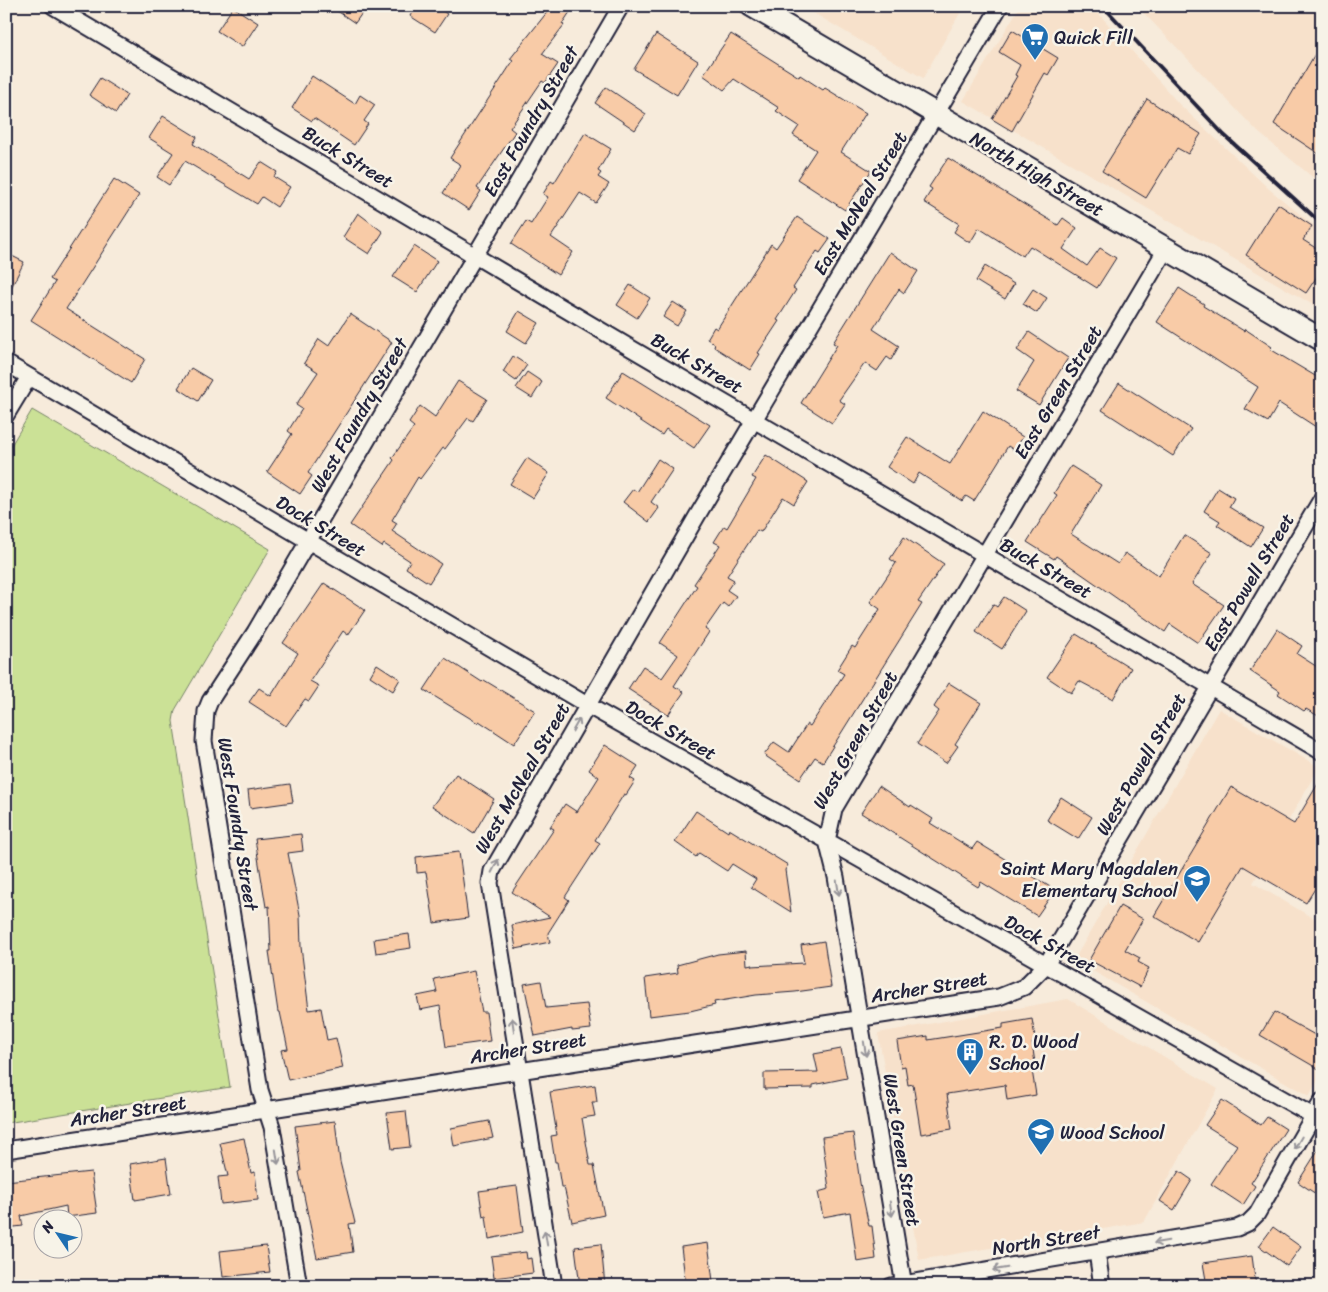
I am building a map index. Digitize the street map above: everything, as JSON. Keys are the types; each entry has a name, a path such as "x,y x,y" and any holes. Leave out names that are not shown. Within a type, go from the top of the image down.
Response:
{"street":[{"name":"Buck Street","path":"53,6 475,256 1322,752"},
{"name":"East Foundry Street","path":"475,256 621,6"},
{"name":"North High Street","path":"752,6 1322,340"},
{"name":"East McNeal Street","path":"754,420 1000,6"},
{"name":"East Green Street","path":"985,555 1166,249"},
{"name":"West Foundry Street","path":"298,1286 272,1128 258,1080 204,730 210,701 256,632 475,256"},
{"name":"Dock Street","path":"6,363 587,705 1317,1119"},
{"path":"6,415 29,377"},
{"name":"West McNeal Street","path":"554,1286 490,883 492,871 754,420"},
{"name":"East Powell Street","path":"1210,687 1322,498"},
{"name":"West Green Street","path":"899,1285 860,1018 836,877 827,841 834,809 985,555"},
{"name":"West Powell Street","path":"1046,965 1210,687"},
{"name":"Archer Street","path":"6,1150 1006,994 1024,987 1046,965"},
{"name":"North Street","path":"899,1285 1237,1228 1248,1222 1256,1214 1317,1119 1322,1101"},
{"path":"1097,1252 1102,1286"}],"shaded area":[{"path":"802,6 964,6 923,78"},
{"path":"1020,6 1092,6 1179,104 1269,189 1322,232 1322,296 1315,306 963,101"},
{"path":"1137,6 1322,6 1322,185 1258,132"},
{"name":"Saint Mary Magdalen Elementary School","path":"1219,709 1319,767 1253,883 1322,923 1322,1073 1309,1096 1074,960"},
{"name":"Wood School","path":"1068,999 1218,1089 1144,1222 919,1260 878,1033"}],"green space":[{"path":"32,410 270,549 175,710 173,721 230,1087 6,1123 6,454"}],"building":[{"path":"330,6 367,6 355,23"},
{"path":"416,6 435,6 447,14 435,32 410,16"},
{"path":"552,6 574,6 562,24 564,25 542,54 558,64 545,83 542,81 510,128 515,132 477,188 481,191 469,210 443,193 461,165 450,158 513,61 510,59"},
{"path":"233,7 258,23 242,47 217,31"},
{"path":"1012,30 1058,58 1048,75 1045,73 1012,131 992,119 1017,76 1015,75 1020,65 999,52"},
{"path":"656,34 698,61 677,95 634,69"},
{"path":"731,34 799,77 800,75 823,90 825,88 866,113 841,152 871,171 845,210 797,179 816,150 793,135 799,126 776,111 779,108 734,79 724,90 703,75"},
{"path":"1322,42 1322,156 1274,124"},
{"path":"312,76 355,104 360,95 375,105 364,121 368,124 354,145 314,118 312,121 292,108"},
{"path":"100,78 127,95 116,113 89,95"},
{"path":"606,87 646,114 635,130 595,103"},
{"path":"1147,99 1201,134 1188,154 1177,148 1146,198 1102,171"},
{"path":"163,116 197,137 193,144 249,179 261,162 277,172 274,177 290,187 277,207 262,197 257,204 185,161 169,185 157,177 173,153 149,138"},
{"path":"585,133 611,149 598,171 601,173 598,177 609,184 596,203 580,193 551,237 573,252 558,275 511,244 526,221 531,224 548,197 543,194 551,181 554,183"},
{"path":"948,158 1058,225 1063,218 1077,228 1063,249 1087,266 1100,248 1116,258 1097,288 1030,246 1023,256 979,228 970,243 954,232 959,224 924,202 932,189 929,187"},
{"path":"114,179 139,195 66,309 145,359 131,383 31,320 55,282 50,279"},
{"path":"1278,204 1312,226 1303,240 1322,252 1322,269 1306,293 1246,255"},
{"path":"358,213 383,232 369,254 343,237"},
{"path":"797,217 830,239 820,253 817,251 793,288 796,290 758,353 760,354 750,370 714,347 715,344 707,339 714,327 717,329 771,244 776,248"},
{"path":"414,246 437,261 417,292 393,277"},
{"path":"890,252 918,271 904,293 899,289 873,329 899,346 891,360 887,357 877,371 865,363 839,400 845,404 832,423 801,403 837,345 833,343"},
{"path":"6,253 24,262 6,298"},
{"path":"985,266 1014,284 1005,299 976,281"},
{"path":"630,285 650,298 637,318 617,305"},
{"path":"1179,288 1204,304 1203,306 1244,331 1245,329 1272,347 1270,349 1322,380 1322,418 1316,427 1279,403 1268,422 1245,409 1258,387 1157,322"},
{"path":"1033,289 1047,298 1037,313 1023,304"},
{"path":"673,302 687,311 677,326 663,317"},
{"path":"519,311 539,323 526,343 507,331"},
{"path":"350,314 392,342 308,473 312,476 300,494 267,472 292,434 288,431 302,409 296,405 318,372 304,363 319,339 329,346"},
{"path":"1029,332 1068,358 1039,405 1016,391 1034,362 1017,350"},
{"path":"513,356 527,365 516,381 503,372"},
{"path":"191,368 211,380 198,401 178,388"},
{"path":"623,371 710,425 694,448 666,429 662,435 606,398"},
{"path":"527,372 542,382 532,398 516,388"},
{"path":"458,381 487,399 473,421 468,418 420,479 418,477 392,520 397,523 392,531 441,564 429,583 406,568 410,561 384,544 382,547 350,525 414,427 409,423 420,406 435,417"},
{"path":"1119,383 1191,429 1173,456 1102,410"},
{"path":"983,411 1023,437 1014,450 1008,446 974,501 966,496 962,501 919,473 913,484 887,467 907,437 950,464"},
{"path":"766,455 808,482 794,504 783,497 761,532 757,530 727,576 734,580 727,590 736,596 728,607 723,603 705,629 709,632 674,686 684,692 668,715 628,689 643,666 662,678 678,655 660,643 697,586 694,584 720,545 714,542 724,526 727,528 756,479 752,477"},
{"path":"527,458 549,473 533,498 510,484"},
{"path":"658,459 673,469 651,502 659,508 649,522 623,502 633,489 637,492"},
{"path":"1071,466 1101,485 1071,534 1118,564 1125,553 1159,576 1184,535 1212,553 1192,584 1224,605 1198,643 1170,624 1165,632 1056,556 1054,559 1027,542 1057,495 1054,493"},
{"path":"1218,488 1234,498 1229,507 1263,528 1251,547 1217,525 1220,521 1204,511"},
{"path":"904,537 944,564 918,602 922,604 823,762 815,757 800,779 764,755 774,742 789,752 807,724 810,726 844,674 837,670 852,646 855,648 880,609 870,602 896,563 890,559"},
{"path":"324,583 365,610 348,635 343,631 310,681 319,686 309,701 305,699 286,726 249,702 259,688 271,696 298,653 283,643"},
{"path":"1004,597 1026,611 1002,649 976,632 993,604 997,607"},
{"path":"1277,629 1302,646 1297,654 1322,670 1322,718 1306,709 1304,711 1278,694 1280,691 1250,671"},
{"path":"1076,634 1131,668 1113,699 1079,681 1071,693 1047,677"},
{"path":"445,658 482,682 484,680 535,711 514,744 479,721 478,723 424,690"},
{"path":"377,664 400,679 393,691 370,676"},
{"path":"949,683 981,703 955,744 958,746 946,763 917,744 939,711 934,707"},
{"path":"605,745 638,766 630,778 635,781 626,795 624,794 595,840 600,843 565,897 569,900 548,933 550,942 516,949 512,925 550,917 512,892 554,829 550,827 565,804 577,812 599,777 589,770"},
{"path":"456,774 494,799 474,833 432,806"},
{"path":"1322,777 1322,867 1316,876 1321,879 1306,903 1243,866 1198,942 1154,916 1231,787 1294,824"},
{"path":"290,784 293,802 250,808 248,790"},
{"path":"879,786 910,807 911,805 933,819 930,823 972,849 977,842 1055,890 1037,916 981,882 978,887 861,813"},
{"path":"1061,797 1092,817 1078,839 1047,820"},
{"path":"696,811 728,832 729,829 788,865 785,870 791,912 751,887 756,879 732,864 727,871 699,853 696,857 675,842"},
{"path":"301,834 303,851 288,853 300,915 301,947 309,1010 321,1008 327,1040 336,1038 343,1068 288,1080 281,1050 288,1049 280,1012 278,1012 269,951 271,951 269,906 266,907 255,839"},
{"path":"459,852 468,918 434,923 426,872 417,873 416,857"},
{"path":"1120,906 1143,919 1125,950 1140,958 1138,962 1149,968 1140,987 1089,960"},
{"path":"409,934 411,948 376,953 374,939"},
{"path":"824,941 831,987 756,995 714,1002 715,1005 690,1011 649,1016 645,978 678,973 677,965 718,954 746,951 747,965 804,963 801,945"},
{"path":"474,971 482,1012 486,1012 490,1041 446,1047 440,1006 420,1010 417,996 437,992 434,979"},
{"path":"541,981 546,1008 587,1004 591,1029 572,1031 572,1029 535,1036 524,984"},
{"path":"1274,1012 1322,1039 1322,1071 1260,1035"},
{"name":"R. D. Wood School","path":"1032,1019 1036,1043 1032,1043 1035,1063 1031,1064 1036,1095 1007,1100 1005,1085 947,1094 952,1129 921,1134 913,1084 908,1085 905,1066 901,1067 897,1041 928,1036 928,1040 1003,1028 1003,1024"},
{"path":"841,1049 847,1078 813,1085 813,1088 764,1089 764,1073 818,1072 814,1054"},
{"path":"595,1085 597,1102 592,1102 595,1116 582,1118 590,1165 594,1165 604,1215 572,1222 564,1187 561,1187 557,1162 555,1162 551,1136 557,1135 550,1092"},
{"path":"1222,1100 1261,1125 1267,1117 1286,1129 1251,1183 1255,1186 1243,1205 1211,1184 1237,1145 1205,1125"},
{"path":"406,1111 410,1147 392,1149 387,1113"},
{"path":"335,1121 340,1162 355,1223 349,1224 353,1252 317,1258 299,1172 301,1171 295,1126"},
{"path":"489,1121 493,1138 454,1146 451,1128"},
{"path":"853,1133 860,1183 869,1226 872,1226 876,1259 857,1262 850,1212 823,1217 818,1192 829,1189 822,1137"},
{"path":"244,1138 251,1173 255,1172 258,1200 221,1204 218,1177 228,1176 220,1143"},
{"path":"1322,1144 1322,1198 1298,1182"},
{"path":"166,1158 171,1194 135,1200 130,1164"},
{"path":"1179,1171 1192,1180 1174,1210 1160,1201"},
{"path":"91,1172 97,1213 82,1215 82,1210 66,1210 66,1206 48,1210 32,1210 32,1214 21,1216 23,1226 6,1228 6,1181"},
{"path":"517,1186 523,1232 489,1239 486,1216 483,1217 479,1191"},
{"path":"1273,1227 1301,1247 1287,1266 1259,1246"},
{"path":"708,1243 713,1281 686,1285 681,1247"},
{"path":"601,1244 605,1286 580,1286 575,1247"},
{"path":"266,1246 270,1272 223,1277 220,1251"},
{"path":"526,1252 527,1259 531,1258 533,1273 494,1278 491,1256"},
{"path":"1252,1256 1256,1286 1207,1286 1203,1263"}],"railway":[{"path":"1103,6 1224,135 1322,224"}],"place":[{"name":"Quick Fill","path":"1035,61"},
{"name":"Saint Mary Magdalen Elementary School","path":"1197,903"},
{"name":"R. D. Wood School","path":"970,1076"},
{"name":"Wood School","path":"1041,1156"}]}
